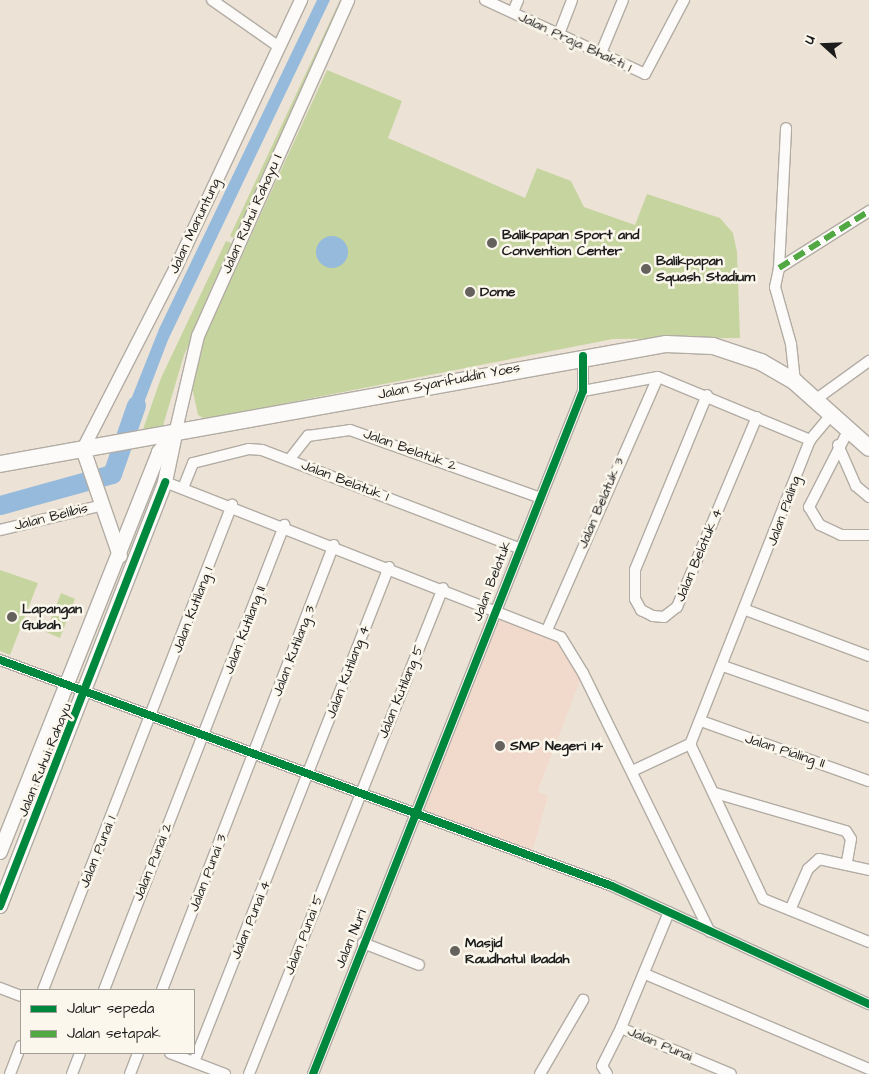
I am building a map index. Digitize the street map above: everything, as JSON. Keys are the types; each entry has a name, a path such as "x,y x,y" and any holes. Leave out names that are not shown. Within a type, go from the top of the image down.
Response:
{"highway":[{"name":"Jalan Syarifuddin Yoes","path":"0,464 86,456 108,445 648,345 713,346 761,362 795,382 869,448"}],"main road":[{"name":"Jalan Ruhui Rahayu","path":"0,906 165,482 175,434"},
{"name":"Jalan Ruhui Rahayu","path":"0,852 120,556 159,452 175,434"},
{"path":"86,456 120,556"}],"street":[{"path":"212,0 279,46"},
{"name":"Jalan Manuntung","path":"86,456 302,0"},
{"name":"Jalan Ruhui Rahayu I","path":"175,434 198,336 348,0"},
{"name":"Jalan Praja Bhakti 1","path":"485,0 644,74 684,0"},
{"path":"513,12 518,0"},
{"path":"559,34 572,0"},
{"path":"601,54 624,0"},
{"path":"786,128 779,268 775,287 792,344 795,382"},
{"path":"779,268 869,212"},
{"name":"Jalan Belatuk","path":"415,814 538,497 583,391 583,356"},
{"path":"815,400 869,361"},
{"path":"583,391 658,377 810,440 833,414"},
{"name":"Jalan Belatuk 3","path":"547,630 658,377"},
{"name":"Jalan Belatuk 4","path":"707,396 634,570 635,599 641,610 654,616 664,617 677,607 758,417"},
{"path":"849,429 838,445 809,507 820,525 840,535 869,535"},
{"name":"Jalan Belatuk 2","path":"289,460 308,436 350,430 538,497"},
{"name":"Jalan Pialing","path":"690,744 724,666 810,440"},
{"path":"838,445 856,486 869,497"},
{"name":"Jalan Belatuk 1","path":"183,488 193,463 248,449 289,460 519,548"},
{"path":"165,482 232,505 495,608 547,630 569,646 710,932"},
{"name":"Jalan Belibis","path":"0,530 101,498"},
{"name":"Jalan Kutilang 1","path":"153,714 232,505"},
{"name":"Jalan Kutilang II","path":"205,735 284,525"},
{"name":"Jalan Kutilang 3","path":"254,756 334,545"},
{"name":"Jalan Kutilang 4","path":"308,778 389,567"},
{"name":"Jalan Kutilang 5","path":"359,795 443,588"},
{"path":"746,610 869,656"},
{"path":"1,664 84,693 103,697 153,714 308,778 415,814 612,886 869,1004"},
{"path":"724,666 869,717"},
{"name":"Jalan Punai 1","path":"43,989 153,714"},
{"name":"Jalan Pialing II","path":"701,721 869,781"},
{"name":"Jalan Punai 2","path":"104,989 205,735"},
{"path":"632,771 690,744 715,792 763,899 869,942"},
{"name":"Jalan Punai 3","path":"162,989 254,756"},
{"name":"Jalan Punai 4","path":"194,1062 308,778"},
{"path":"715,792 846,831 851,839 847,861"},
{"name":"Jalan Punai 5","path":"250,1074 359,795"},
{"name":"Jalan Nuri","path":"312,1074 415,814"},
{"path":"790,910 813,862 847,861 869,870"},
{"name":"Jalan Punai","path":"669,912 645,974 621,1028 730,1074"},
{"path":"363,943 419,965"},
{"path":"645,974 869,1070"},
{"path":"0,988 20,996"},
{"path":"540,1074 583,1000"},
{"path":"608,1074 602,1066 621,1028"},
{"path":"10,1074 20,1049"},
{"path":"72,1074 80,1054"},
{"path":"130,1074 138,1054"},
{"path":"173,1054 225,1074"}],"shaded area":[{"name":"SMP Negeri 14","path":"499,613 559,640 583,673 539,787 538,792 548,796 531,856 418,813"}],"green space":[{"path":"340,0 348,0 238,240 230,236"},
{"name":"Balikpapan Sport and Convention Center","path":"327,70 402,101 388,138 525,198 537,168 571,181 584,207 635,225 647,194 720,218 733,233 737,252 740,338 613,339 205,419 198,415 192,387 199,349"},
{"path":"226,241 236,245 184,355 162,429 141,435 161,378"},
{"name":"Lapangan Gubah","path":"0,570 38,583 10,655 0,651"},
{"path":"61,593 75,599 60,638 46,632"}],"water":[{"path":"317,0 330,0 168,340 142,408 130,402 159,329"},
{"path":"332,236 338,237 343,241 347,246 347,258 343,263 338,267 332,268 326,267 321,263 317,258 316,252 317,246 321,241 326,237"}],"waterway":[{"path":"0,505 112,474 136,405"}],"marked path":[{"path":"779,268 869,211"}],"cycle path":[{"path":"313,1074 583,391 583,356"},
{"path":"0,906 165,482"},
{"path":"0,660 612,886 869,1004"}],"place":[{"name":"Balikpapan Sport and Convention Center","path":"492,243"},
{"name":"Balikpapan Squash Stadium","path":"646,269"},
{"name":"Dome","path":"470,292"},
{"name":"Lapangan Gubah","path":"12,617"},
{"name":"SMP Negeri 14","path":"500,746"},
{"name":"Masjid Raudhatul Ibadah","path":"455,951"}]}
